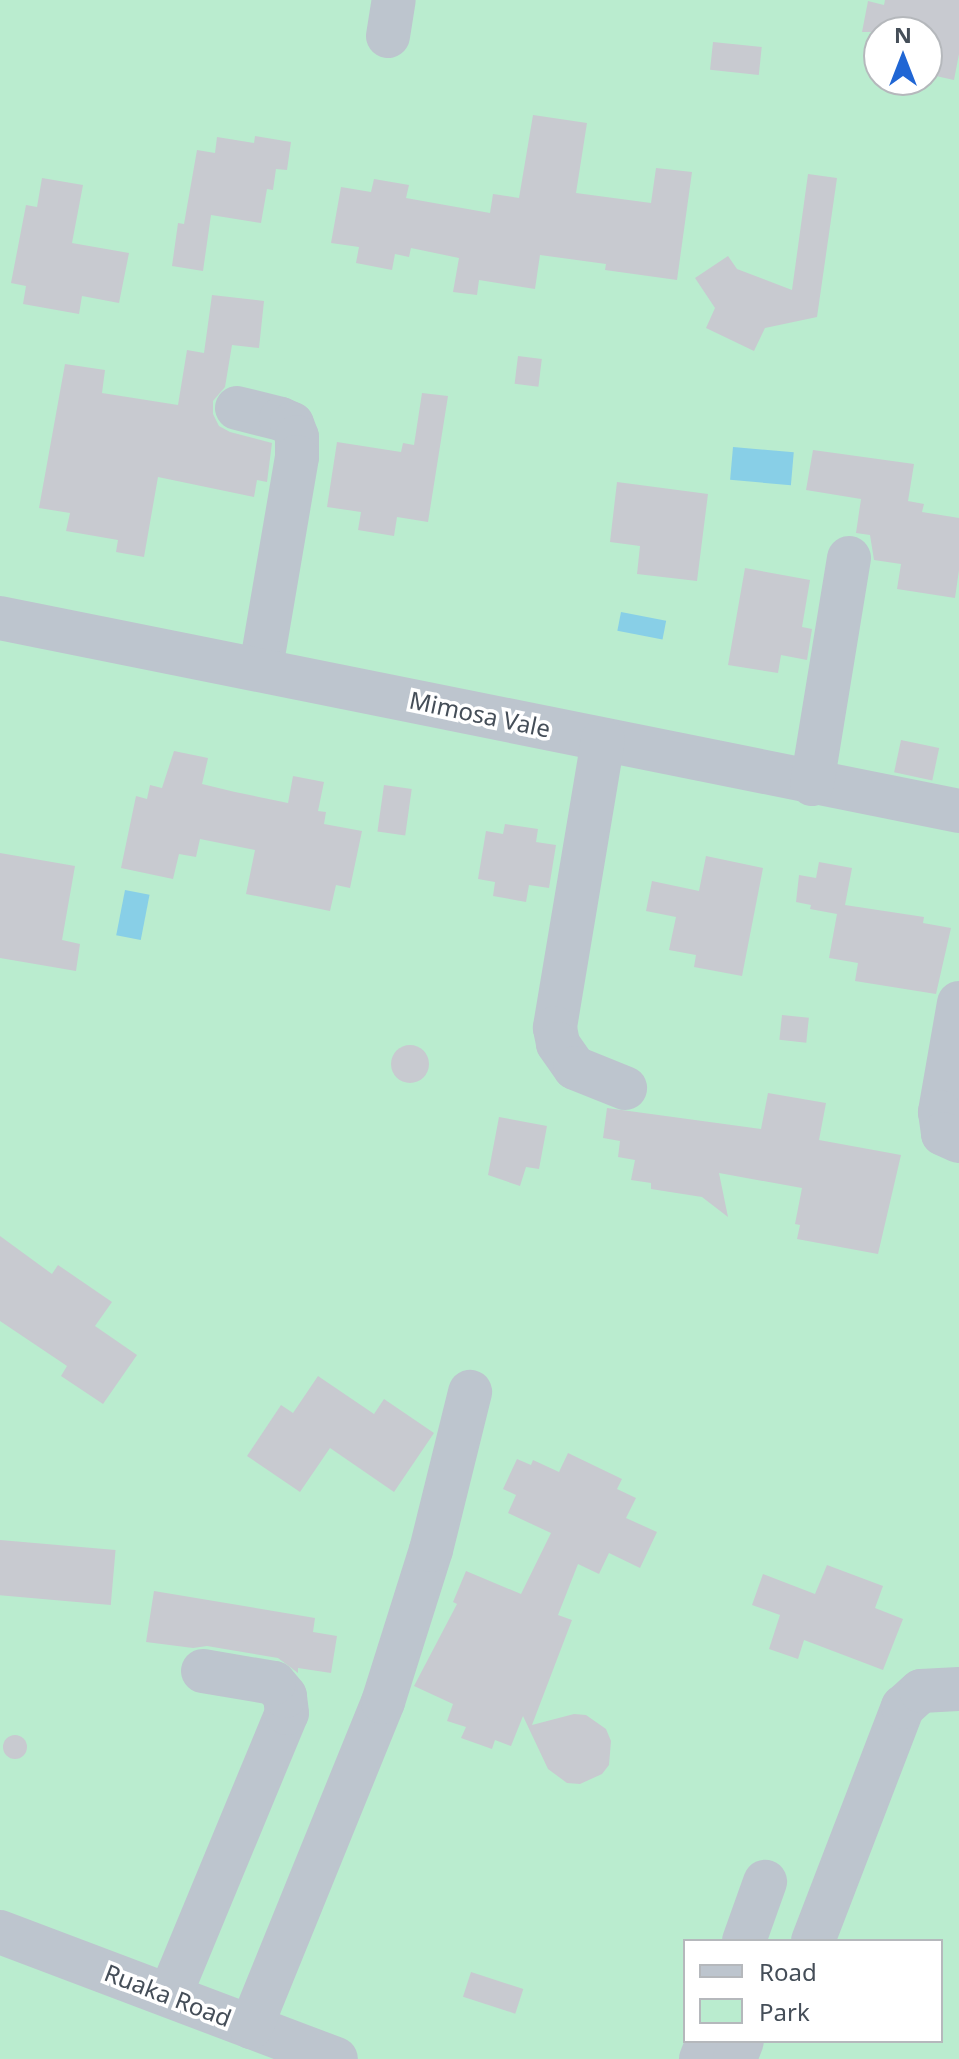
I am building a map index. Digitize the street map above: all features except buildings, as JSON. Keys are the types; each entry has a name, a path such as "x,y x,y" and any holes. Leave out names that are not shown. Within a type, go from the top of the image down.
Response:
{"street":[{"path":"237,408 292,424 297,437 297,457 261,668"},
{"path":"812,784 849,558"},
{"name":"Mimosa Vale","path":"0,618 261,668 812,784 959,811"},
{"path":"603,740 555,1028 558,1044 575,1068 625,1088"},
{"path":"959,1003 940,1112 943,1134 959,1141"},
{"path":"251,2027 383,1702 431,1550 470,1392"},
{"path":"170,1995 287,1713 285,1696 274,1683 203,1671"},
{"path":"783,1939 883,1689"},
{"path":"814,1939 903,1707 921,1691 959,1689"},
{"path":"745,1939 765,1882"},
{"name":"Ruaka Road","path":"0,1932 336,2059"}],"green space":[{"path":"0,0 959,0 959,2059 0,2059"}],"water":[{"path":"733,447 794,452 791,485 730,480"},
{"path":"621,612 666,621 663,639 617,631"},
{"path":"125,890 150,895 141,940 116,935"}]}
